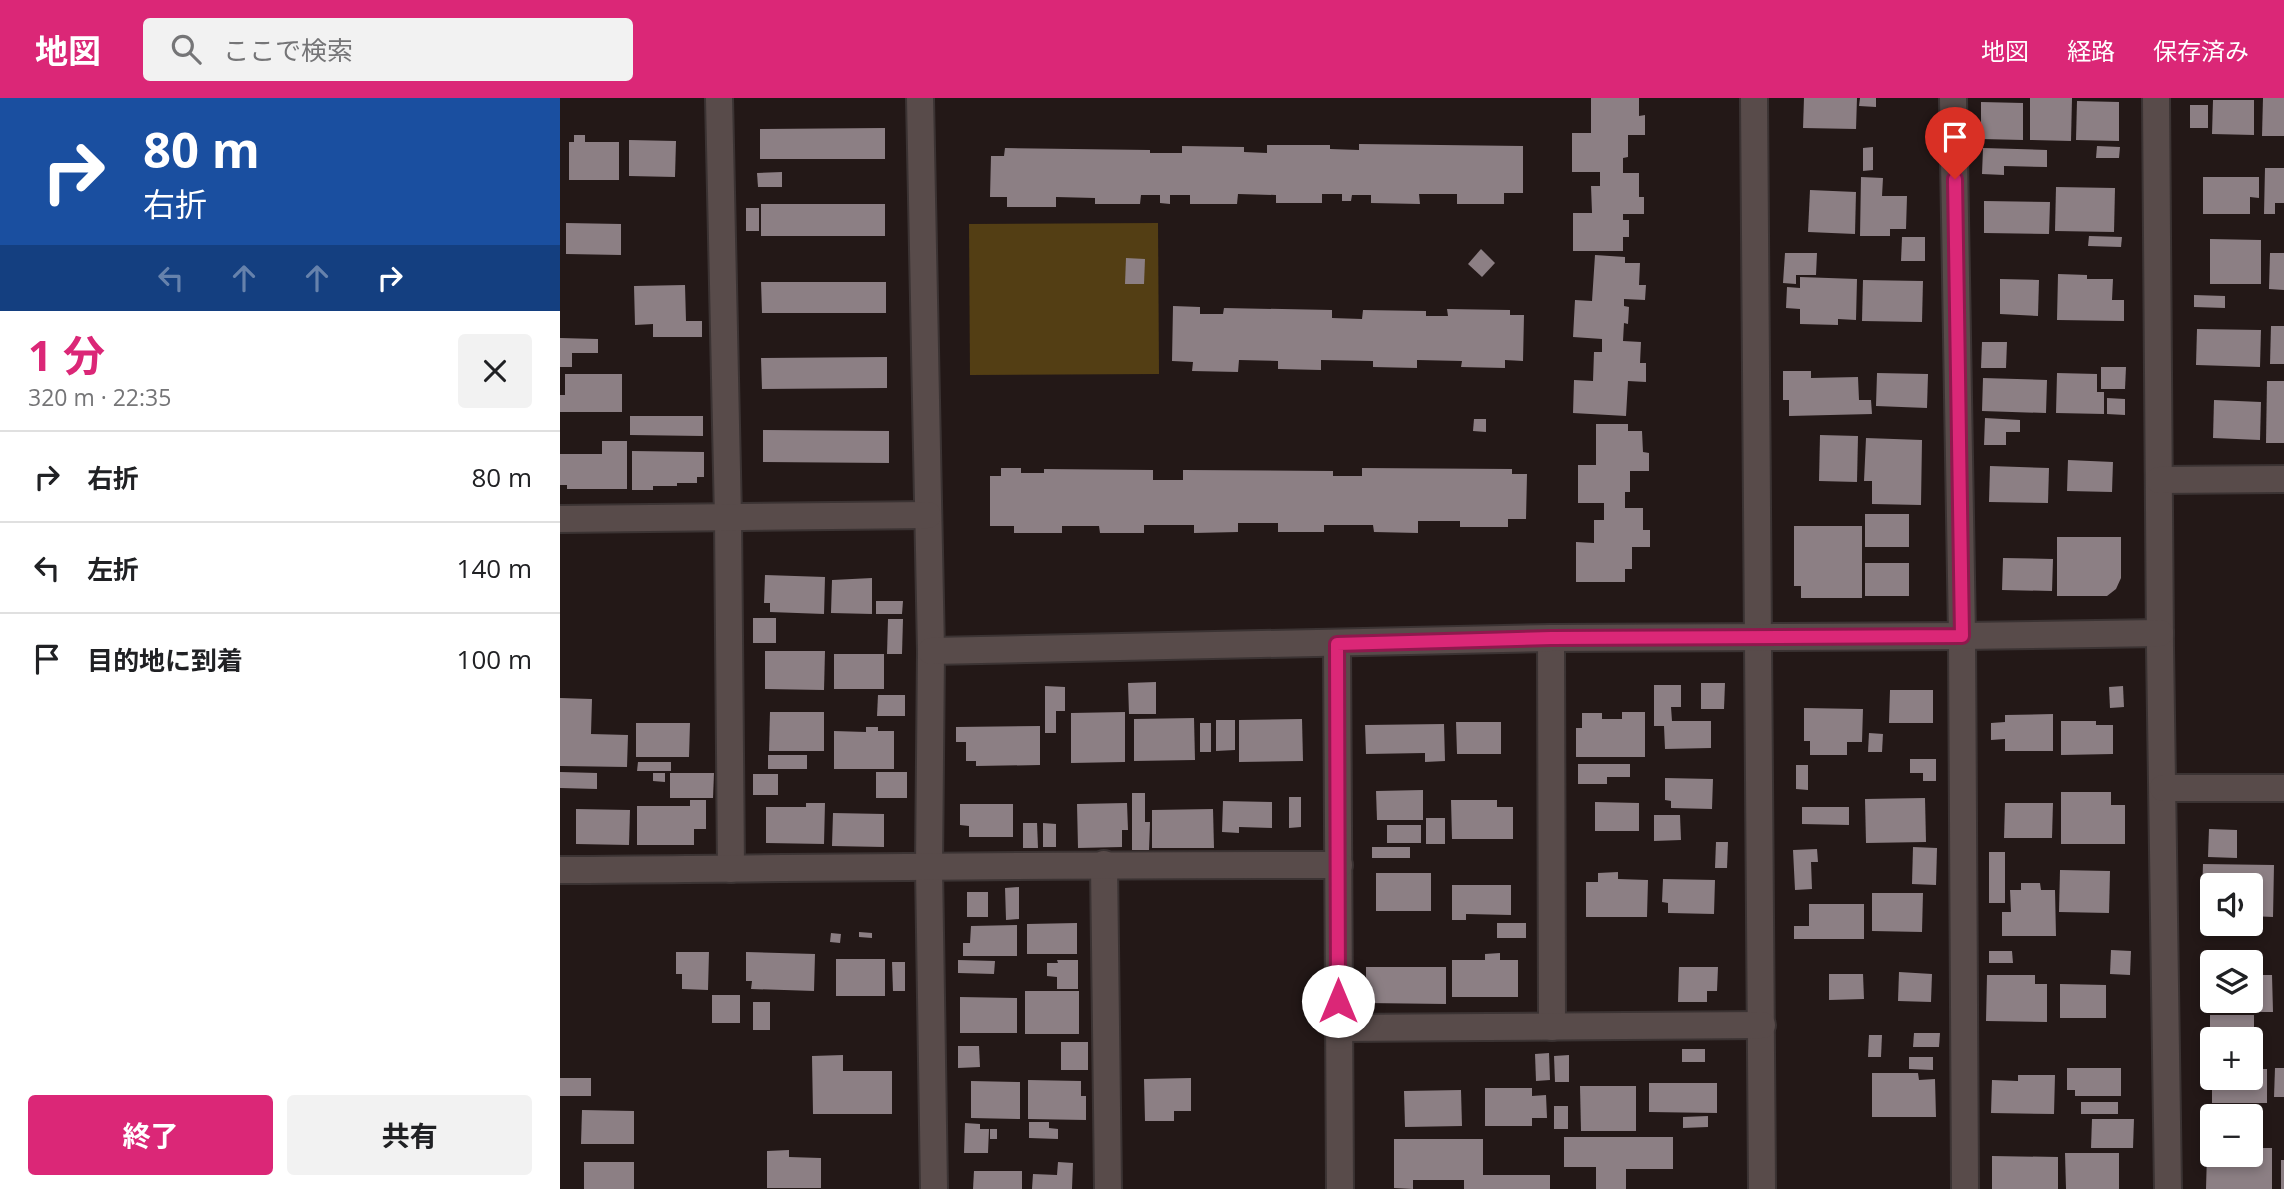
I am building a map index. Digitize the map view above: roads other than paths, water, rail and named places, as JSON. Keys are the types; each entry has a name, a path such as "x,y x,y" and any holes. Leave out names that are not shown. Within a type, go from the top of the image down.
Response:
{"street":[{"path":"719,98 728,518 731,869"},
{"path":"920,98 931,651 929,868 934,1189"},
{"path":"1754,98 1762,1189"},
{"path":"1953,98 1962,636 1965,1189"},
{"path":"2156,98 2168,1189"},
{"path":"2159,480 2284,479"},
{"path":"560,519 928,515"},
{"path":"931,651 1551,638 2160,633"},
{"path":"1551,638 1552,1027"},
{"path":"1337,644 1340,1189"},
{"path":"2163,788 2284,788"},
{"path":"560,870 1104,864 1339,865"},
{"path":"1104,864 1108,1189"},
{"path":"1338,1028 1762,1025"}]}
